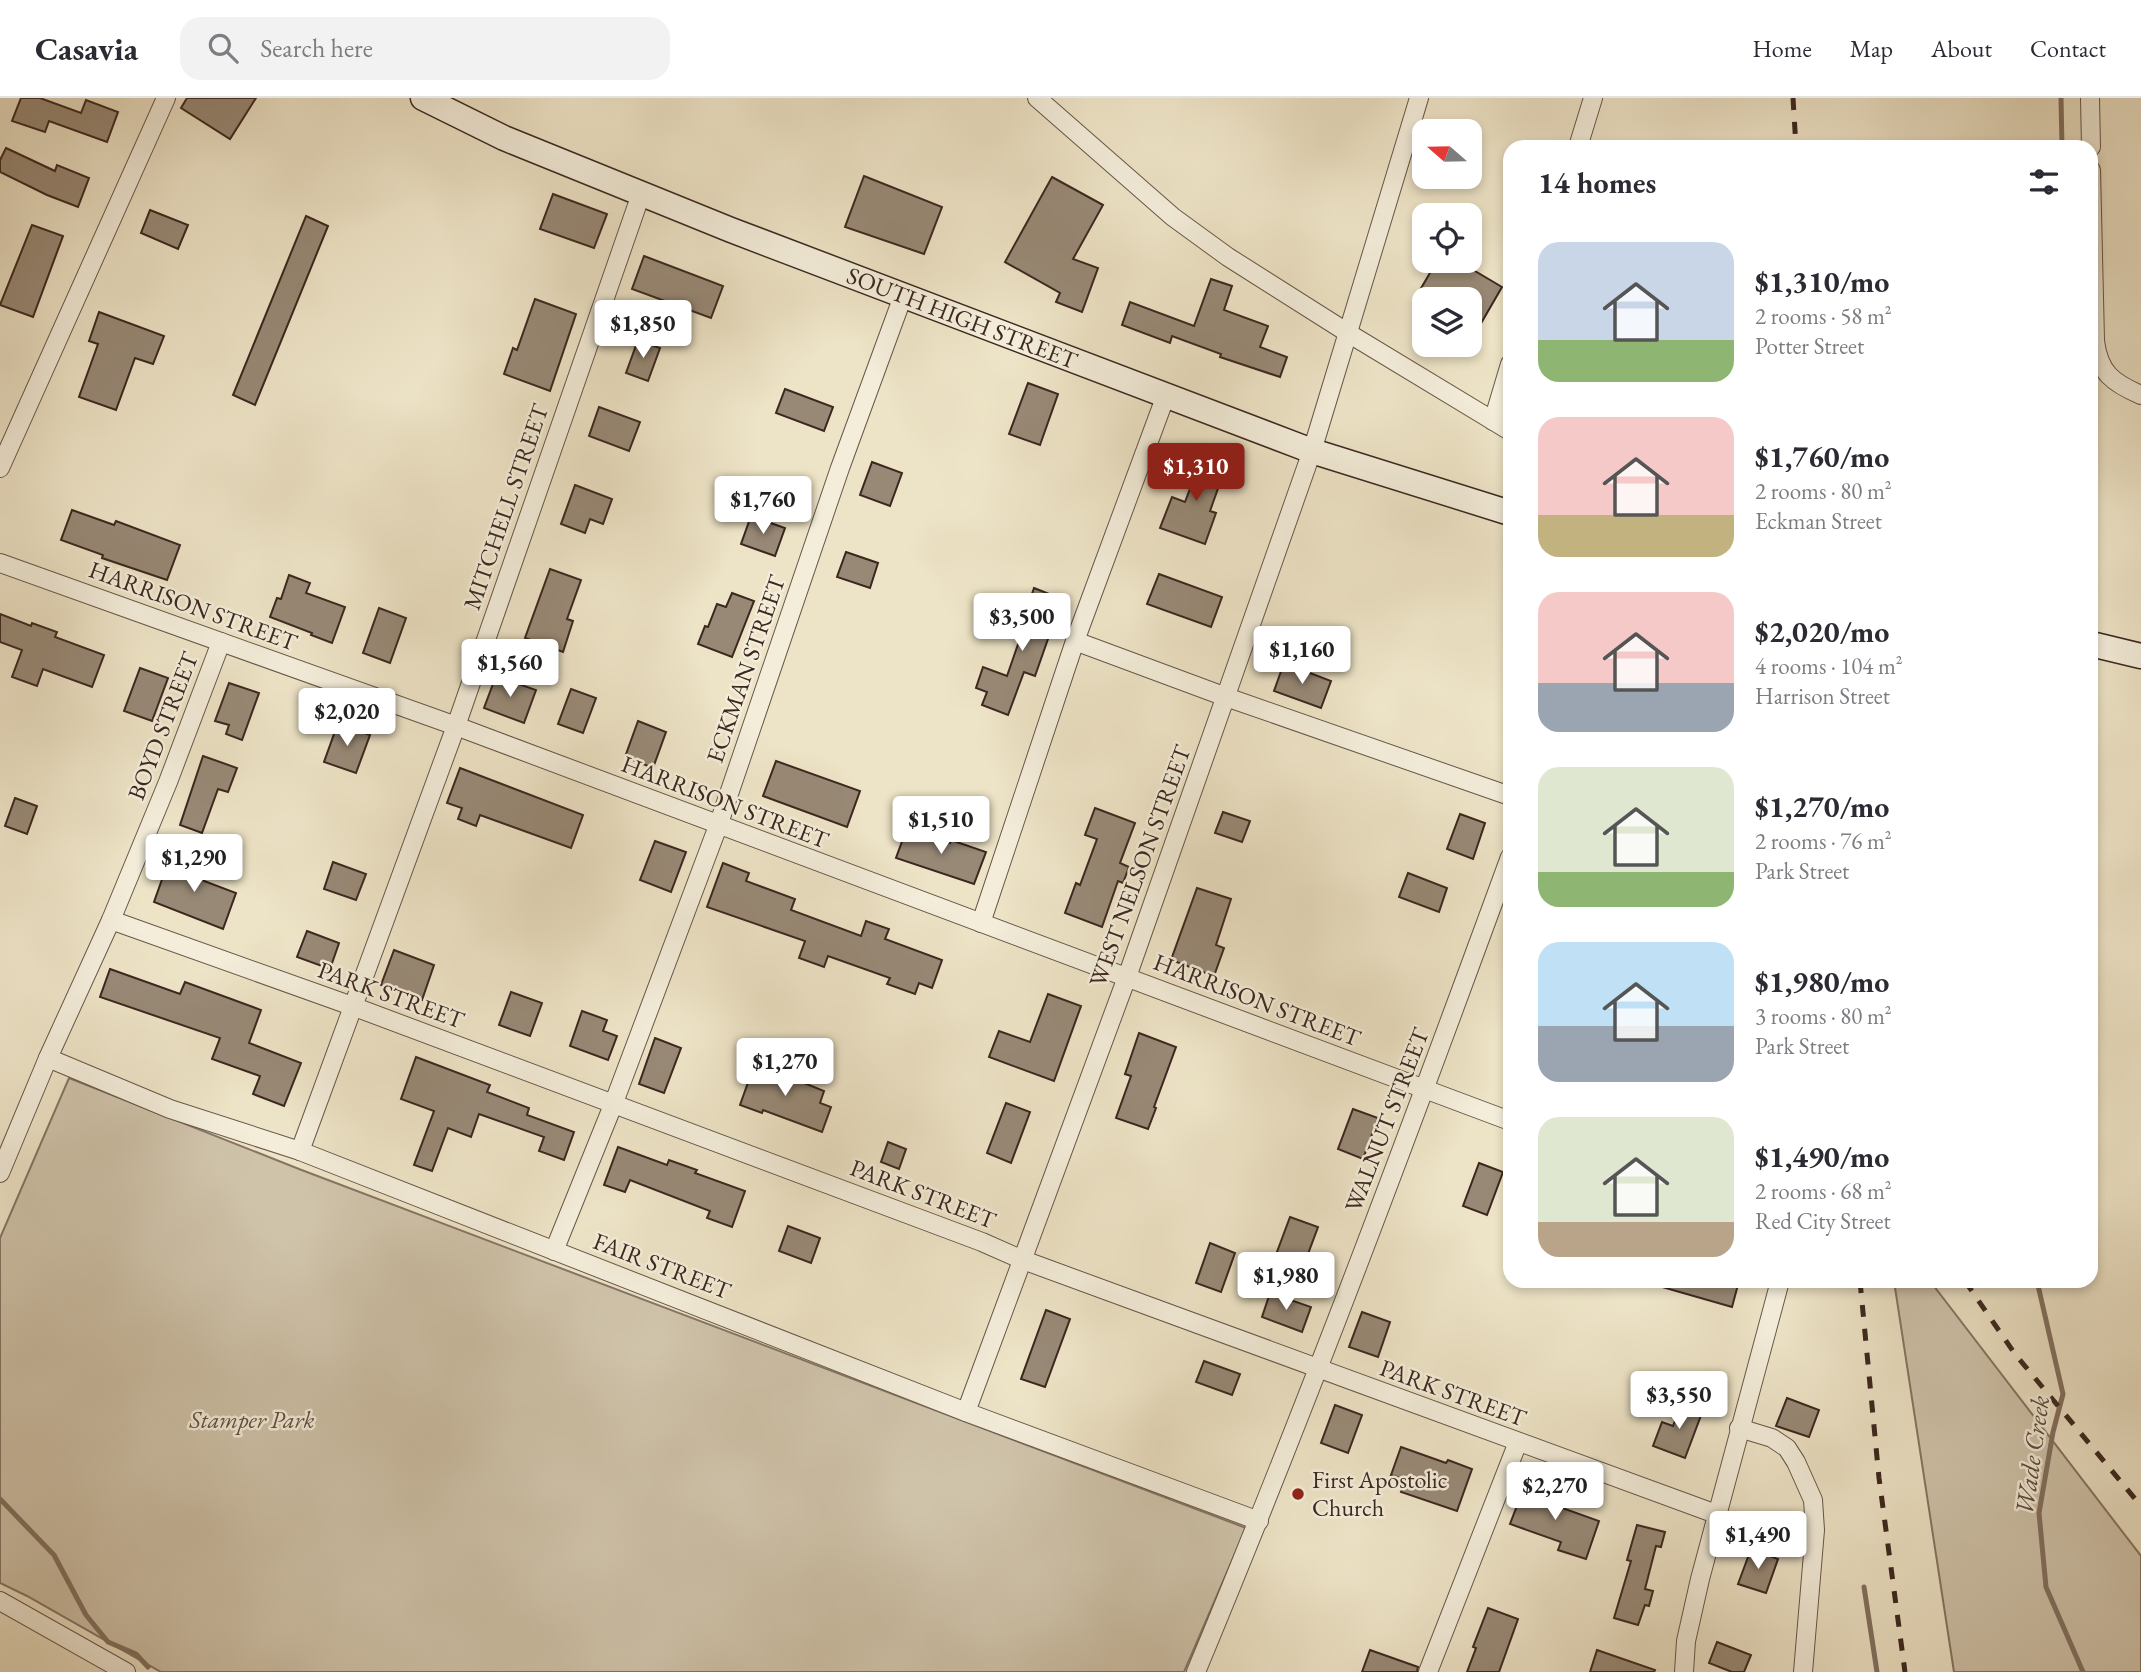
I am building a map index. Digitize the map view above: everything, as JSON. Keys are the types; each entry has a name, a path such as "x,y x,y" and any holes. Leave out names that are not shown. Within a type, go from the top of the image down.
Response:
{"main road":[{"name":"SOUTH HIGH STREET","path":"424,98 504,138 902,296 1312,450 1503,511"},
{"path":"2098,646 2141,656"}],"street":[{"path":"0,468 166,98"},
{"path":"1037,98 1173,217 1228,257 1503,427"},
{"name":"WEST NELSON STREET","path":"966,1412 1127,978 1312,450 1419,98"},
{"path":"1580,140 1593,98"},
{"path":"2090,98 2091,140"},
{"name":"MITCHELL STREET","path":"300,1151 456,726 641,194"},
{"name":"ECKMAN STREET","path":"554,1251 613,1105 718,826 840,468 902,296"},
{"path":"2098,359 2119,385 2141,395"},
{"path":"1493,421 1503,387"},
{"path":"981,923 1075,641 1166,395"},
{"name":"HARRISON STREET","path":"0,563 456,726 1503,1118"},
{"path":"1075,641 1503,794"},
{"name":"BOYD STREET","path":"0,1173 48,1058 111,920 168,782 220,642"},
{"name":"WALNUT STREET","path":"1196,1672 1319,1370 1503,876"},
{"name":"PARK STREET","path":"111,920 352,1006 982,1242 1023,1261 1716,1514"},
{"name":"FAIR STREET","path":"48,1058 170,1109 300,1151 966,1412 1259,1521"},
{"path":"1684,1672 1691,1614 1778,1288"},
{"path":"1739,1428 1772,1438 1787,1448 1813,1500 1815,1530 1803,1672"},
{"path":"1428,1672 1518,1442"},
{"path":"0,1601 126,1672"}],"green space":[{"name":"Stamper Park","path":"69,1078 299,1169 1246,1528 1184,1672 161,1672 0,1583 0,1238"},
{"path":"1895,1288 1935,1288 2141,1556 2141,1672 1954,1672"}],"building":[{"path":"21,98 40,98 81,113 86,100 118,112 107,142 49,121 45,132 12,121"},
{"path":"187,98 256,98 230,139 181,108"},
{"path":"6,148 55,171 57,165 89,178 78,207 0,172 0,160"},
{"path":"864,176 942,207 924,254 845,227"},
{"path":"1052,177 1103,205 1073,259 1098,268 1082,312 1056,302 1060,293 1005,262"},
{"path":"553,194 607,214 594,248 540,229"},
{"path":"150,210 188,225 178,249 141,233"},
{"path":"306,216 328,226 255,405 233,395"},
{"path":"32,225 63,236 33,317 0,305"},
{"path":"644,256 723,286 711,318 632,289"},
{"path":"1430,273 1478,273 1502,287 1482,322 1482,287 1422,287"},
{"path":"1211,279 1232,286 1224,310 1268,326 1260,347 1287,357 1280,377 1220,357 1221,354 1172,336 1170,343 1122,325 1130,302 1194,326"},
{"path":"535,299 576,314 550,391 504,374 513,348 517,350"},
{"path":"99,312 164,336 153,364 135,358 116,410 79,397 98,344 89,341"},
{"path":"638,340 660,348 648,381 626,373"},
{"path":"1028,383 1058,394 1040,445 1009,434"},
{"path":"785,389 833,407 824,431 776,413"},
{"path":"599,407 640,422 629,451 589,436"},
{"path":"1203,454 1227,463 1210,511 1216,513 1205,544 1160,528 1172,497 1185,502"},
{"path":"872,462 902,473 890,506 860,495"},
{"path":"575,485 612,499 603,524 590,519 585,533 561,524"},
{"path":"72,510 114,525 116,521 180,545 167,580 102,558 103,555 61,540"},
{"path":"751,516 785,528 775,556 741,544"},
{"path":"846,552 878,563 870,588 837,577"},
{"path":"550,569 581,580 567,619 573,621 563,652 525,638"},
{"path":"1159,574 1222,597 1211,627 1147,604"},
{"path":"289,575 310,583 306,593 345,607 332,643 270,617 277,598 281,599"},
{"path":"1034,588 1062,599 1035,676 1024,672 1008,715 982,705 987,692 976,688 983,667 1007,676"},
{"path":"732,593 754,601 732,657 698,644 717,604 726,607"},
{"path":"379,608 406,618 390,663 363,653"},
{"path":"0,614 31,626 32,623 57,632 55,637 104,655 92,687 43,669 37,686 12,677 22,650 0,642"},
{"path":"1284,663 1331,681 1321,708 1274,691"},
{"path":"140,668 168,678 152,721 124,711"},
{"path":"496,676 536,690 524,723 484,708"},
{"path":"229,683 259,693 242,740 226,734 229,725 215,721"},
{"path":"571,689 596,698 583,733 558,724"},
{"path":"638,721 666,732 653,768 625,757"},
{"path":"338,723 370,735 356,773 324,762"},
{"path":"203,756 237,768 228,792 218,789 202,833 180,825"},
{"path":"776,761 860,791 847,827 763,796"},
{"path":"460,768 583,815 571,848 480,815 476,826 458,819 462,808 447,803"},
{"path":"15,798 37,806 27,834 5,826"},
{"path":"1095,808 1135,823 1120,863 1129,867 1123,883 1118,881 1102,927 1065,913 1076,883 1080,885 1097,839 1085,835"},
{"path":"1223,812 1250,821 1242,842 1215,833"},
{"path":"1460,814 1485,823 1473,859 1447,849"},
{"path":"907,828 986,852 974,884 896,858"},
{"path":"655,841 686,852 671,892 640,880"},
{"path":"170,857 208,870 204,881 236,893 223,929 154,902"},
{"path":"333,862 366,874 356,900 324,889"},
{"path":"723,863 749,873 746,881 795,899 791,910 861,936 866,921 889,929 885,939 942,960 932,988 919,983 915,994 887,984 890,978 828,956 824,967 799,958 805,941 707,907"},
{"path":"1408,873 1447,888 1439,912 1399,897"},
{"path":"1197,888 1231,899 1216,945 1224,948 1214,976 1171,960"},
{"path":"307,931 339,943 330,969 297,957"},
{"path":"394,950 434,965 422,1000 381,985"},
{"path":"110,969 180,994 185,982 261,1010 249,1043 301,1063 284,1106 253,1094 260,1076 212,1059 220,1038 100,997"},
{"path":"511,992 542,1003 530,1036 499,1025"},
{"path":"1048,994 1081,1006 1054,1081 989,1057 999,1031 1030,1042"},
{"path":"582,1011 607,1020 603,1031 617,1036 608,1060 570,1046"},
{"path":"1139,1033 1176,1047 1148,1129 1116,1118 1131,1076 1125,1074"},
{"path":"655,1038 681,1048 664,1093 639,1084"},
{"path":"416,1057 490,1085 487,1092 529,1108 527,1115 574,1132 564,1160 539,1151 544,1137 479,1114 471,1137 448,1128 432,1171 414,1165 434,1111 401,1099"},
{"path":"755,1063 824,1091 820,1103 831,1107 822,1132 763,1110 762,1113 740,1105"},
{"path":"1006,1103 1030,1112 1011,1163 987,1153"},
{"path":"1353,1109 1378,1118 1363,1159 1338,1149"},
{"path":"888,1142 906,1149 899,1169 881,1162"},
{"path":"618,1147 667,1165 669,1160 697,1170 695,1173 745,1191 732,1227 707,1218 710,1211 630,1180 625,1192 604,1185"},
{"path":"1479,1163 1503,1172 1487,1215 1463,1206"},
{"path":"1290,1217 1318,1227 1302,1270 1274,1260"},
{"path":"788,1226 820,1238 811,1263 779,1251"},
{"path":"1210,1243 1235,1253 1221,1292 1196,1283"},
{"path":"1666,1288 1737,1288 1732,1307"},
{"path":"1270,1293 1311,1307 1302,1332 1262,1317"},
{"path":"1046,1310 1070,1319 1045,1387 1021,1379"},
{"path":"1362,1312 1390,1322 1378,1357 1349,1347"},
{"path":"1204,1361 1240,1374 1232,1395 1196,1382"},
{"path":"1787,1398 1819,1410 1809,1437 1776,1426"},
{"path":"1682,1402 1703,1410 1685,1458 1653,1446 1662,1422 1673,1426"},
{"path":"1335,1405 1362,1415 1348,1453 1321,1443"},
{"path":"1401,1447 1472,1469 1457,1511 1401,1492 1406,1480 1391,1475"},
{"path":"1525,1485 1555,1496 1551,1504 1599,1521 1586,1559 1558,1550 1561,1542 1510,1524"},
{"path":"1637,1525 1665,1532 1661,1547 1656,1546 1645,1589 1653,1591 1649,1606 1645,1605 1638,1625 1614,1618 1631,1561 1627,1560"},
{"path":"1751,1549 1778,1559 1766,1593 1738,1584"},
{"path":"1488,1608 1518,1619 1499,1672 1467,1672 1476,1648 1473,1647"},
{"path":"1717,1642 1751,1655 1744,1672 1732,1672 1709,1663"},
{"path":"1370,1650 1418,1667 1417,1672 1362,1672"},
{"path":"1597,1650 1655,1670 1590,1672"}],"waterway":[{"name":"Wade Creek","path":"2061,98 2062,140"},
{"name":"Wade Creek","path":"2039,1288 2063,1394 2053,1432 2039,1513 2046,1587 2083,1672"},
{"path":"0,1499 54,1555 86,1615 108,1642 136,1654 148,1667"},
{"path":"1864,1587 1877,1672"}],"railway":[{"path":"1793,98 1796,140"},
{"path":"1861,1288 1879,1478 1905,1672"},
{"path":"1970,1288 2015,1354 2141,1506"}],"place":[{"name":"First Apostolic Church","path":"1298,1494"}]}
